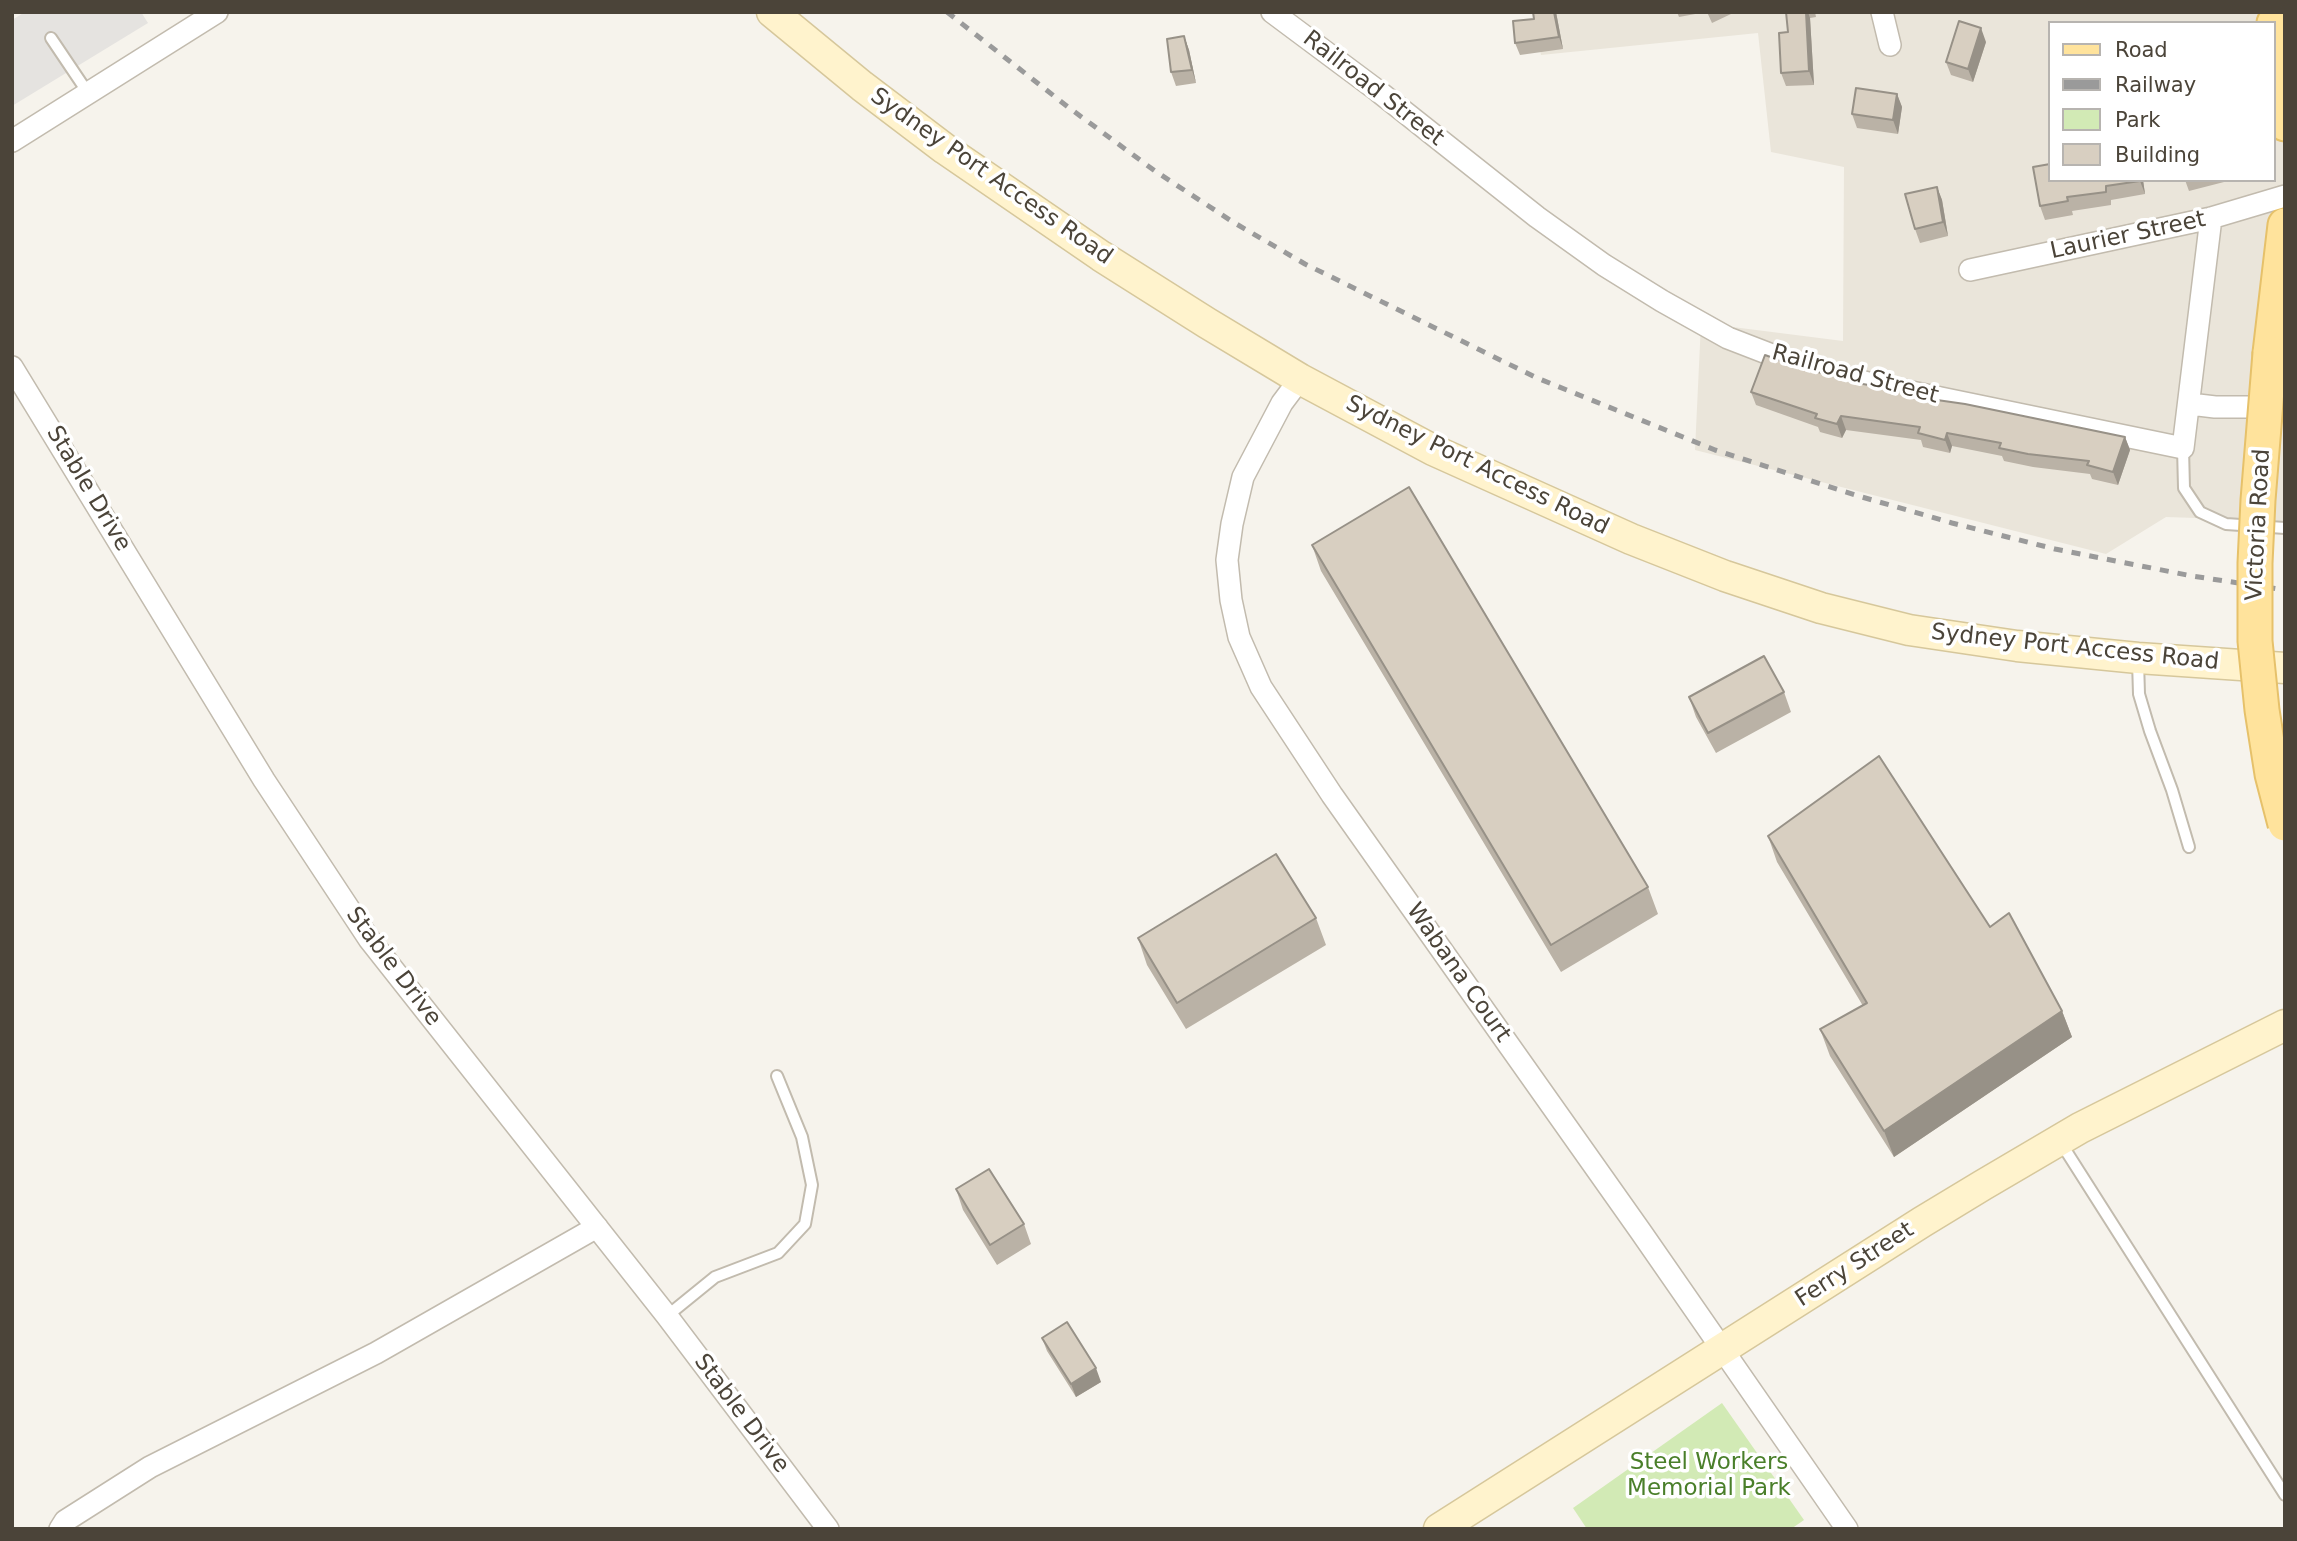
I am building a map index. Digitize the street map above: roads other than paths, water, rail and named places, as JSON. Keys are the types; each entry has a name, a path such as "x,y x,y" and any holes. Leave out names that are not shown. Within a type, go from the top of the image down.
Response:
{"main road":[{"path":"2276,41 2285,124"},
{"name":"Victoria Road","path":"2285,225 2270,353 2255,563 2255,641 2262,710 2272,774 2285,824"}],"street":[{"path":"12,141 217,12"},
{"name":"Sydney Port Access Road","path":"772,12 862,86 956,156 1101,256 1300,379 1433,450 1618,534 1726,576 1821,608 1909,630 2017,646 2285,668"},
{"name":"Railroad Street","path":"1272,12 1378,91 1548,225 1662,302 1728,338 1802,367 1868,383 2183,448"},
{"path":"1882,12 1890,45"},
{"name":"Laurier Street","path":"1970,270 2211,218 2285,197"},
{"path":"2183,448 2211,218"},
{"name":"Stable Drive","path":"12,366 264,780 355,919 667,1316 828,1529"},
{"name":"Wabana Court","path":"1300,379 1282,403 1243,477 1227,561 1231,600 1239,637 1261,687 1332,795 1847,1529"},
{"path":"2190,404 2215,407 2285,407"},
{"name":"Ferry Street","path":"1440,1529 1922,1222 2059,1141 2285,1025"},
{"path":"60,1529 65,1521 150,1467 376,1353 597,1227"}],"lane":[{"path":"51,38 88,93"},
{"path":"2183,448 2184,488 2200,512 2226,524 2285,528"},
{"path":"2138,658 2139,694 2189,847"},
{"path":"667,1316 715,1278 778,1253 805,1224 812,1185 803,1137 777,1076"},
{"path":"2059,1141 2285,1495"}],"railway":[{"path":"947,12 1155,171 1233,222 1305,264 1537,378 1715,450 1952,523 2055,549 2192,576 2285,590"}],"park label":[{"name":"Steel Workers Memorial Park","path":"1709,1476"}]}
